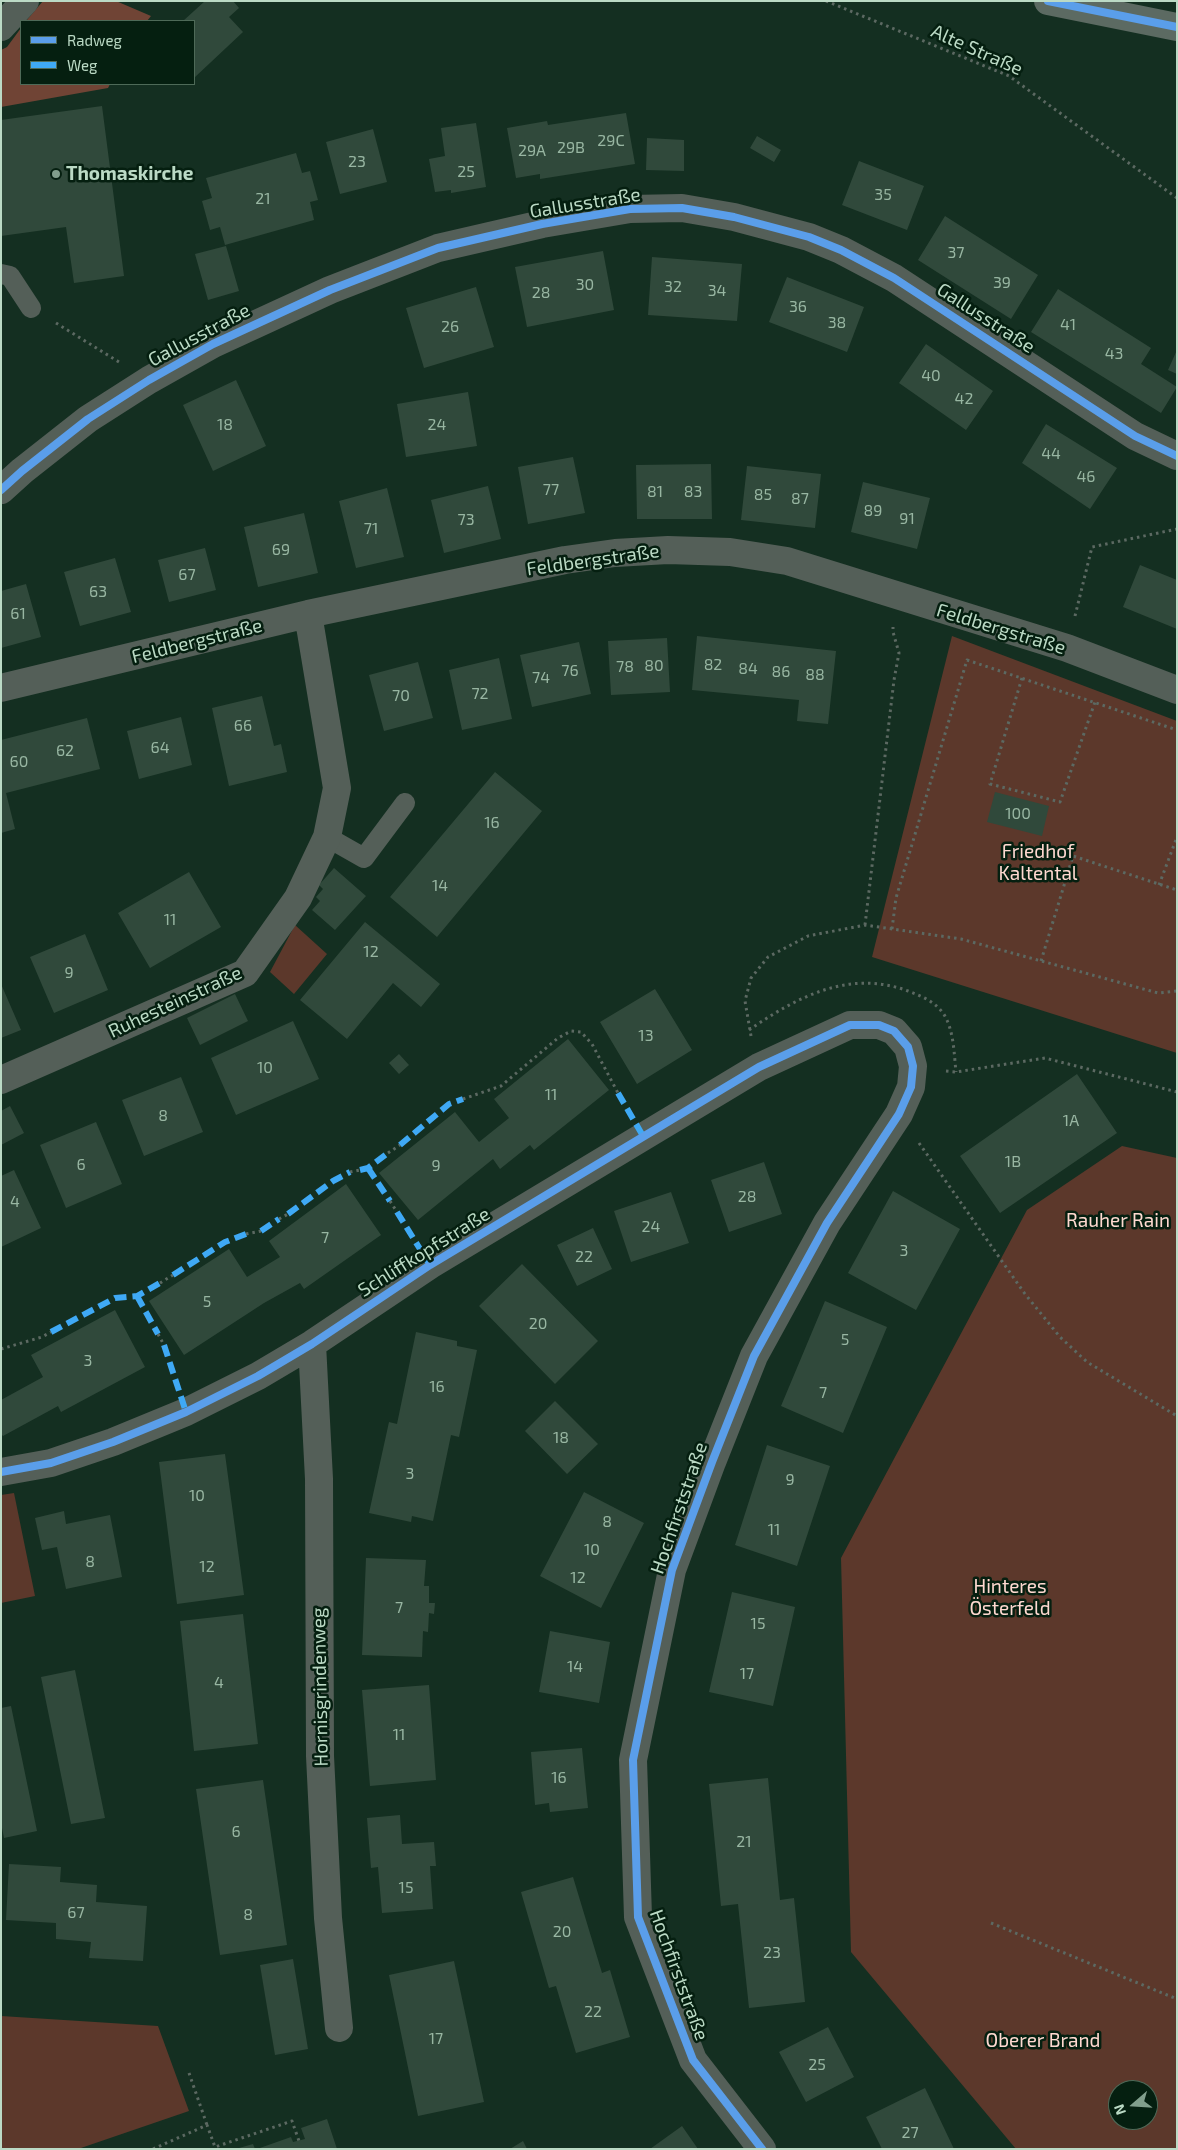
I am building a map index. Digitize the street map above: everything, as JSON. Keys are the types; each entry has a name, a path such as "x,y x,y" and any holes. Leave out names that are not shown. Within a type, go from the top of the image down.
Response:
{"main road":[{"path":"1048,1 1177,27"}],"street":[{"path":"1,27 25,1"},
{"name":"Gallusstraße","path":"1,490 88,419 149,380 213,344 330,290 438,248 542,224 630,209 682,208 734,217 809,237 841,250 894,278 1136,436 1177,456"},
{"name":"Feldbergstraße","path":"1,688 308,614 565,560 615,553 668,550 730,552 787,561 1067,648 1177,690"},
{"name":"Ruhesteinstraße","path":"1,1080 245,973 298,898 326,837 337,788 308,614"},
{"name":"Hochfirststraße","path":"762,2149 693,2060 638,1917 633,1760 672,1570 750,1365 827,1223 899,1114 911,1087 913,1066 908,1047 894,1031 879,1025 850,1025"},
{"name":"Schliffkopfstraße","path":"1,1472 51,1463 113,1442 186,1412 258,1376 312,1344 430,1265 759,1066 850,1025"},
{"name":"Hornisgrindenweg","path":"312,1344 319,1479 320,1756 328,1918 339,2028"}],"lane":[{"path":"1,274 10,276 30,308"},
{"path":"326,837 364,858 405,803"}],"path":[{"path":"30,308 149,380"},
{"path":"1067,648 1092,547 1177,529"},
{"path":"865,925 894,680 899,653"},
{"path":"892,929 896,898 967,660 1177,730"},
{"path":"1022,678 990,784 1060,802 1096,702"},
{"path":"1159,884 1177,837"},
{"path":"1041,960 1073,856 1177,890"},
{"path":"759,1066 749,1030 745,1001 751,978 768,957 808,936 865,925 962,939 1158,992 1177,991"},
{"path":"749,1030 775,1013"},
{"path":"462,1099 501,1086 558,1038 571,1031 581,1032 592,1044 618,1093"},
{"path":"913,1066 956,1072 1045,1058 1177,1092"},
{"path":"899,1114 1025,1294 1060,1337 1087,1362 1177,1416"},
{"path":"388,1153 400,1145"},
{"path":"350,1172 360,1170"},
{"path":"390,1201 397,1212"},
{"path":"279,1219 288,1214"},
{"path":"246,1234 261,1231"},
{"path":"160,1283 173,1275"},
{"path":"1,1349 42,1337 51,1332"},
{"path":"158,1334 164,1345"},
{"path":"991,1923 1177,1999"},
{"path":"189,2073 215,2148 292,2121 298,2141"},
{"path":"153,2149 207,2125"}],"green space":[{"name":"Friedhof Kaltental","path":"952,636 1177,721 1177,1053 872,957"},
{"path":"295,925 327,954 294,994 270,972"},
{"name":"Hinteres Österfeld","path":"1122,1146 1177,1158 1177,2149 1016,2149 851,1952 841,1558 1027,1210"},
{"path":"14,1493 35,1596 1,1603 1,1495"},
{"path":"1,2016 158,2026 189,2111 78,2149 1,2149"}],"shaded area":[{"path":"43,1 116,1 151,16 148,20 27,20"},
{"path":"20,29 20,85 110,85 108,88 1,107 1,50 7,47"}],"building":[{"path":"205,1 233,1 239,8 229,17 243,32 195,77 195,20 184,20"},
{"name":"Thomaskirche","path":"102,106 124,276 74,283 66,227 1,236 1,120"},
{"path":"626,113 635,164 540,179 540,174 516,178 507,128 547,121 548,125"},
{"path":"476,123 486,187 451,193 451,190 435,192 429,159 445,156 441,128"},
{"path":"373,129 387,182 340,194 326,142"},
{"path":"757,136 781,150 774,162 750,148"},
{"path":"647,138 684,140 684,171 646,170"},
{"path":"296,153 302,173 310,171 318,200 310,202 314,220 225,245 220,227 210,230 202,201 212,198 206,178"},
{"path":"859,161 924,186 907,230 842,205"},
{"path":"945,216 1038,275 1011,319 918,260"},
{"path":"226,246 239,291 208,300 195,254"},
{"path":"603,251 614,310 527,327 515,267"},
{"path":"652,257 742,264 737,321 648,315"},
{"path":"787,277 864,307 847,352 769,322"},
{"path":"476,287 494,347 424,368 406,308"},
{"path":"1058,289 1151,348 1141,364 1177,387 1161,413 1031,332"},
{"path":"926,344 993,391 966,430 899,383"},
{"path":"1177,350 1177,374 1168,370"},
{"path":"236,380 266,446 213,471 183,405"},
{"path":"468,392 477,446 406,457 397,404"},
{"path":"1046,424 1117,468 1090,509 1022,463"},
{"path":"573,457 585,513 528,524 518,467"},
{"path":"711,464 712,519 637,519 636,465"},
{"path":"747,466 821,474 815,528 741,520"},
{"path":"863,482 930,498 917,549 851,532"},
{"path":"488,486 501,539 444,553 431,500"},
{"path":"387,488 404,557 356,568 339,501"},
{"path":"304,513 318,573 258,587 244,527"},
{"path":"205,548 216,590 169,602 158,560"},
{"path":"115,558 131,612 80,626 64,572"},
{"path":"1140,565 1177,580 1177,629 1123,607"},
{"path":"26,584 41,637 1,648 1,591"},
{"path":"697,636 836,651 828,724 797,721 799,700 692,690"},
{"path":"667,638 670,692 611,695 608,641"},
{"path":"579,642 591,694 532,707 520,655"},
{"path":"499,658 512,719 462,730 449,670"},
{"path":"418,662 433,718 384,731 369,675"},
{"path":"262,696 274,746 281,744 287,772 229,786 212,708"},
{"path":"181,717 192,765 139,779 127,731"},
{"path":"87,718 100,769 6,793 15,829 1,833 1,740"},
{"path":"495,772 542,811 437,937 390,897"},
{"path":"995,792 1049,806 1042,836 987,822"},
{"path":"334,868 366,896 335,930 312,910 320,901 316,897 323,889 319,885"},
{"path":"189,872 221,927 150,968 118,913"},
{"path":"365,922 440,984 421,1007 393,983 347,1039 300,1000"},
{"path":"85,934 108,990 54,1013 30,957"},
{"path":"1,984 21,1030 1,1038"},
{"path":"655,989 692,1050 637,1084 600,1022"},
{"path":"235,994 248,1021 200,1045 187,1018"},
{"path":"293,1021 319,1079 236,1115 211,1058"},
{"path":"568,1039 609,1090 534,1150 530,1145 500,1169 493,1159 418,1220 379,1173 455,1112 479,1142 509,1118 494,1099"},
{"path":"399,1054 409,1065 399,1074 389,1063"},
{"path":"1077,1074 1117,1133 1000,1213 960,1156"},
{"path":"181,1077 203,1132 144,1156 122,1100"},
{"path":"10,1106 24,1133 1,1145 1,1111"},
{"path":"96,1122 122,1184 66,1208 40,1145"},
{"path":"764,1162 782,1214 729,1232 711,1180"},
{"path":"14,1170 41,1228 1,1247 1,1176"},
{"path":"346,1184 381,1235 304,1289 300,1283 264,1303 184,1355 149,1301 229,1249 247,1277 280,1257 269,1241"},
{"path":"893,1191 960,1229 916,1310 848,1273"},
{"path":"671,1192 689,1243 631,1262 614,1211"},
{"path":"593,1228 612,1269 577,1286 557,1245"},
{"path":"522,1264 598,1341 555,1384 479,1306"},
{"path":"825,1301 887,1327 843,1433 781,1406"},
{"path":"115,1310 145,1367 61,1412 58,1406 3,1436 1,1434 1,1400 43,1377 31,1355"},
{"path":"416,1332 457,1341 457,1346 477,1350 459,1437 451,1435 433,1521 412,1516 411,1522 369,1513 389,1422 397,1424"},
{"path":"555,1401 598,1444 567,1474 525,1431"},
{"path":"767,1445 830,1466 797,1566 735,1545"},
{"path":"225,1454 244,1595 177,1604 159,1462"},
{"path":"584,1492 644,1523 601,1608 540,1576"},
{"path":"64,1511 66,1524 110,1515 122,1577 66,1589 57,1547 42,1550 35,1518"},
{"path":"366,1558 426,1560 424,1586 429,1586 429,1603 435,1603 434,1614 429,1613 428,1632 423,1631 422,1657 362,1655"},
{"path":"732,1592 795,1607 773,1706 709,1692"},
{"path":"243,1614 258,1744 194,1751 180,1621"},
{"path":"550,1631 610,1642 599,1703 539,1692"},
{"path":"75,1670 105,1818 71,1824 41,1677"},
{"path":"429,1685 436,1780 370,1786 362,1690"},
{"path":"11,1706 37,1831 4,1838 1,1823 1,1708"},
{"path":"582,1748 588,1808 550,1812 549,1803 535,1805 531,1752"},
{"path":"768,1778 780,1900 794,1898 805,2002 749,2008 738,1904 721,1906 709,1784"},
{"path":"263,1780 287,1945 220,1955 196,1789"},
{"path":"400,1815 402,1844 434,1842 436,1866 430,1866 433,1909 382,1913 378,1867 371,1868 367,1818"},
{"path":"9,1864 61,1867 60,1882 97,1885 96,1902 147,1906 143,1961 89,1958 91,1942 56,1939 56,1923 6,1920"},
{"path":"573,1877 602,1973 610,1970 630,2037 576,2053 556,1986 549,1988 521,1892"},
{"path":"293,1959 308,2049 275,2055 260,1965"},
{"path":"454,1961 484,2102 418,2116 389,1975"},
{"path":"828,2027 854,2077 806,2102 779,2052"},
{"path":"925,2088 954,2149 882,2149 866,2117"},
{"path":"327,2119 337,2149 257,2149 291,2137 293,2142 305,2139 301,2128"},
{"path":"682,2126 698,2149 650,2149"},
{"path":"523,2141 527,2149 510,2149"},
{"path":"253,2144 255,2149 239,2149 239,2148"}],"marked path":[{"path":"618,1093 643,1136"},
{"path":"400,1145 449,1104 463,1099"},
{"path":"360,1170 368,1168 388,1153"},
{"path":"368,1168 390,1201"},
{"path":"288,1214 333,1181 350,1172"},
{"path":"397,1212 430,1265"},
{"path":"261,1231 279,1219"},
{"path":"173,1275 225,1242 246,1234"},
{"path":"51,1332 115,1298 137,1296 160,1283"},
{"path":"137,1296 158,1334"},
{"path":"164,1345 186,1412"}],"cycle path":[{"path":"1048,1 1177,27"},
{"path":"1,490 88,419 149,380 213,344 330,290 438,248 542,224 630,209 682,208 734,217 809,237 841,250 894,278 1135,436 1177,456"},
{"path":"1,1472 51,1463 113,1442 186,1412 258,1376 312,1344 430,1265 759,1067 850,1025 879,1025 894,1031 908,1047 913,1066 911,1087 899,1114 827,1223 754,1356 672,1570 633,1760 638,1917 693,2060 762,2149"}],"place":[{"name":"Thomaskirche","path":"56,174"}],"park label":[{"name":"Rauher Rain","path":"1118,1221"},
{"name":"Oberer Brand","path":"1043,2041"}]}
